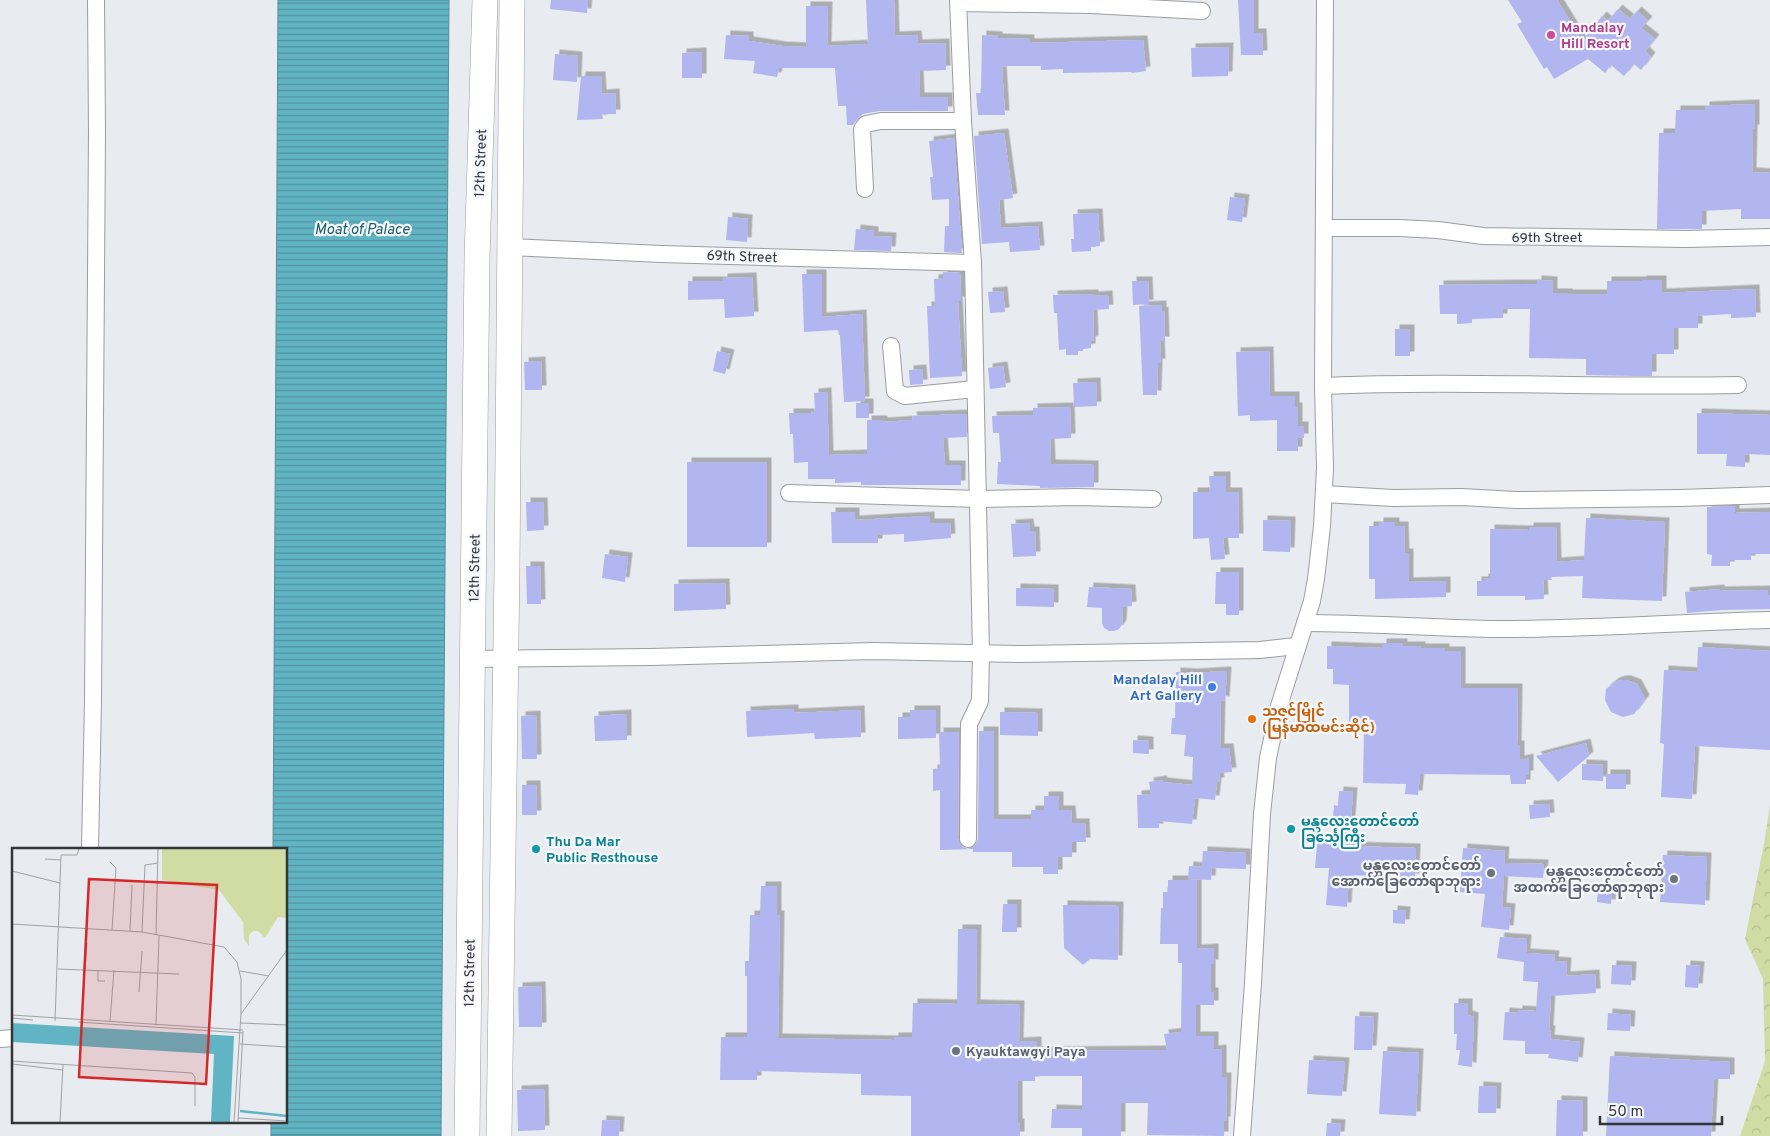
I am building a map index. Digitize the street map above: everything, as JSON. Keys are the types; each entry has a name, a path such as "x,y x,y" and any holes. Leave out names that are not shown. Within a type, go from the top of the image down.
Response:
{"main road":[{"name":"12th Street","path":"467,1136 477,259 485,0"},
{"path":"499,1136 506,658 512,0"}],"street":[{"path":"90,848 93,701 97,143 96,0"},
{"path":"1242,1136 1254,983 1262,814 1268,758 1279,706 1296,646 1305,623 1316,578 1324,494 1325,0"},
{"path":"968,839 969,724 980,701 981,653 974,263 963,121 958,2 1091,5 1202,11"},
{"path":"866,189 862,129 866,124 881,121 963,121"},
{"name":"69th Street","path":"1324,228 1399,228 1438,230 1483,236 1686,239 1770,237"},
{"name":"69th Street","path":"510,247 661,254 974,263"},
{"path":"891,346 895,392 905,396 975,389"},
{"path":"1323,386 1407,384 1738,385"},
{"path":"790,493 978,499 1077,497 1153,499"},
{"path":"1324,494 1393,498 1461,497 1516,500 1770,495"},
{"path":"1305,623 1499,629 1596,628 1770,620"},
{"path":"473,659 632,658 873,651 1022,654 1218,651 1260,650 1296,646"}],"green space":[{"path":"1770,805 1770,1136 1740,1136 1765,1061 1763,979 1745,939"}],"water":[{"name":"Moat of Palace","path":"278,0 449,0 441,1136 271,1136 271,1124 288,1124 288,848 273,848"}],"building":[{"path":"551,0 588,0 587,13 550,9"},
{"path":"866,0 894,0 895,36 917,35 918,44 945,43 946,70 919,71 920,97 948,97 948,111 879,111 863,114 853,125 847,125 846,106 838,106 835,68 779,68 777,77 753,73 755,61 724,59 726,35 749,36 749,41 782,46 806,47 806,6 828,6 827,46 868,44"},
{"path":"1238,0 1254,0 1254,33 1262,33 1263,55 1241,55"},
{"path":"1508,0 1557,0 1582,41 1602,16 1608,21 1618,9 1630,19 1637,11 1648,21 1641,28 1655,39 1645,51 1651,57 1641,70 1634,64 1624,76 1611,65 1605,73 1588,59 1554,79 1547,67 1544,69 1517,24 1522,22"},
{"path":"982,35 998,36 998,38 1030,39 1030,43 1143,40 1146,71 1132,73 1063,73 1063,69 1041,70 1041,66 1002,67 1005,115 978,115 976,93 981,93"},
{"path":"1229,47 1228,76 1192,77 1191,48"},
{"path":"702,52 702,78 682,78 682,53"},
{"path":"555,54 578,56 577,82 553,80"},
{"path":"581,76 601,76 602,94 615,93 616,114 602,114 603,119 577,120"},
{"path":"1755,104 1752,172 1770,173 1770,219 1741,219 1741,209 1702,211 1702,229 1657,229 1659,133 1675,133 1676,110 1705,110 1705,106"},
{"path":"1004,133 1013,198 999,200 1001,228 1038,226 1040,250 1010,252 1009,242 982,244 974,136"},
{"path":"954,138 962,253 944,252 945,226 949,226 949,199 932,200 930,177 933,177 929,141"},
{"path":"1230,197 1245,199 1242,222 1227,220"},
{"path":"1098,213 1100,246 1091,247 1091,251 1072,252 1071,239 1074,239 1073,214"},
{"path":"728,217 748,219 747,242 726,240"},
{"path":"856,229 874,231 874,236 892,237 891,251 854,250"},
{"path":"943,272 960,273 961,301 958,301 962,376 930,378 927,306 935,306 934,279 943,278"},
{"path":"802,274 822,274 822,317 862,314 865,401 844,402 840,335 838,330 804,332"},
{"path":"752,277 754,316 725,318 724,299 688,300 688,281 723,281 723,278"},
{"path":"1537,280 1553,281 1553,293 1568,294 1607,294 1607,281 1642,280 1662,280 1662,293 1755,289 1756,317 1731,318 1731,314 1698,316 1698,328 1674,328 1674,354 1652,354 1652,376 1634,376 1586,375 1586,359 1529,358 1530,309 1503,309 1503,318 1472,319 1472,323 1457,324 1457,314 1440,314 1439,285 1537,284"},
{"path":"1132,281 1148,281 1149,304 1133,305"},
{"path":"1003,291 1005,312 990,313 988,292"},
{"path":"1094,294 1094,296 1108,295 1109,309 1093,310 1094,340 1091,341 1091,348 1078,351 1078,355 1066,355 1066,349 1059,350 1057,313 1054,313 1053,295"},
{"path":"1162,305 1165,341 1160,341 1161,363 1158,363 1157,395 1143,395 1139,306"},
{"path":"1395,329 1410,329 1410,356 1395,356"},
{"path":"717,351 730,354 725,374 713,371"},
{"path":"1269,351 1270,396 1295,396 1295,407 1298,407 1298,426 1304,426 1304,438 1298,438 1298,451 1277,451 1277,420 1250,421 1250,415 1238,416 1236,352"},
{"path":"541,361 542,390 525,390 524,362"},
{"path":"1003,366 1006,387 990,389 988,368"},
{"path":"922,369 923,384 910,385 909,370"},
{"path":"1096,382 1097,406 1074,407 1073,383"},
{"path":"827,392 829,455 867,454 867,420 883,420 883,422 913,420 912,416 966,414 967,437 943,438 945,465 961,465 961,485 861,485 861,482 835,483 835,479 808,479 808,462 794,463 793,434 790,434 789,413 811,413 811,411 815,411 814,393"},
{"path":"856,403 869,403 869,418 856,418"},
{"path":"1070,407 1071,438 1050,439 1051,464 1094,465 1094,487 1040,488 1040,486 997,484 998,462 1001,462 999,433 993,433 992,416 1033,415 1033,408"},
{"path":"1697,413 1770,415 1770,455 1745,454 1745,467 1726,466 1727,454 1697,454"},
{"path":"687,462 767,462 767,547 687,547"},
{"path":"1209,476 1226,476 1226,492 1238,492 1239,538 1223,538 1225,559 1211,560 1209,538 1193,539 1193,492 1210,492"},
{"path":"526,502 543,502 544,530 527,531"},
{"path":"1735,506 1735,513 1770,512 1770,554 1751,554 1751,560 1730,560 1730,566 1711,566 1712,555 1707,554 1707,507"},
{"path":"831,512 855,512 855,520 930,516 930,523 950,523 951,538 904,542 904,534 878,535 878,543 832,543"},
{"path":"1586,518 1665,522 1662,601 1582,598 1583,576 1551,577 1552,580 1543,580 1544,599 1525,600 1525,596 1477,596 1477,581 1484,581 1484,578 1490,578 1490,529 1529,530 1529,527 1556,527 1557,562 1584,560"},
{"path":"1263,520 1291,521 1290,552 1263,551"},
{"path":"1379,522 1395,522 1395,526 1404,526 1405,553 1409,553 1409,582 1446,581 1446,597 1375,599 1375,579 1369,579 1369,526 1379,526"},
{"path":"1029,523 1030,531 1035,531 1036,556 1013,557 1011,524"},
{"path":"605,554 628,557 625,582 602,578"},
{"path":"526,566 540,566 541,604 527,604"},
{"path":"1216,572 1239,572 1239,615 1226,615 1226,604 1215,604"},
{"path":"725,583 726,609 674,611 674,584"},
{"path":"1089,587 1131,589 1132,606 1123,607 1122,624 1119,629 1109,631 1104,628 1102,608 1087,607"},
{"path":"1016,588 1054,589 1054,607 1016,606"},
{"path":"1720,589 1720,591 1768,590 1770,609 1687,613 1685,592"},
{"path":"1382,643 1403,643 1403,646 1445,648 1445,651 1461,651 1461,688 1518,688 1517,745 1520,745 1520,760 1529,758 1529,775 1526,775 1526,784 1511,784 1510,775 1420,774 1418,795 1405,794 1406,784 1363,783 1364,730 1349,729 1349,685 1333,684 1333,669 1327,669 1327,646 1382,648"},
{"path":"1698,647 1770,651 1770,750 1695,746 1692,799 1661,797 1664,744 1660,743 1664,670 1697,672"},
{"path":"1227,671 1225,701 1221,700 1220,748 1229,748 1232,772 1219,773 1220,782 1217,782 1215,800 1195,798 1192,824 1159,821 1159,828 1138,828 1137,795 1151,794 1149,782 1162,780 1163,782 1192,785 1193,757 1184,756 1186,735 1171,734 1172,718 1175,718 1176,672"},
{"path":"1621,680 1637,684 1645,699 1634,714 1623,717 1611,712 1605,700 1606,689"},
{"path":"794,709 794,713 860,710 861,737 815,739 814,733 747,737 746,711"},
{"path":"910,710 936,710 936,738 898,739 898,717 910,717"},
{"path":"1000,712 1038,713 1038,736 1000,735"},
{"path":"627,714 627,740 595,741 594,716"},
{"path":"536,715 537,759 522,759 521,716"},
{"path":"979,731 994,731 994,819 1031,819 1031,810 1044,810 1044,796 1059,796 1059,810 1071,810 1072,823 1085,823 1086,842 1072,842 1072,857 1058,857 1058,874 1043,874 1043,867 1012,867 1012,852 973,852 973,849 940,850 940,790 933,791 933,769 940,768 939,732 959,732 958,839 963,847 968,849 976,844 978,839"},
{"path":"1133,740 1149,741 1149,754 1133,753"},
{"path":"1586,743 1589,756 1558,782 1536,756"},
{"path":"1582,764 1603,765 1603,781 1582,780"},
{"path":"1606,774 1626,774 1626,789 1606,789"},
{"path":"522,785 536,785 537,815 522,815"},
{"path":"1339,791 1353,792 1349,846 1416,848 1415,878 1349,875 1347,907 1326,905 1329,868 1315,868 1317,844 1331,845 1334,805 1338,806"},
{"path":"1549,804 1550,817 1530,819 1529,805"},
{"name":"မန္တ‌လေးတောင်တော် အောက်ခြေတော်ရာဘုရား‌","path":"1463,848 1505,851 1504,863 1544,864 1543,878 1504,876 1502,907 1511,908 1509,930 1481,927 1485,894 1460,892"},
{"path":"1203,851 1246,853 1246,869 1212,868 1211,880 1188,879 1189,866 1202,867"},
{"name":"မန္တ‌လေးတောင်တော် အထက်ခြေတော်ရာဘုရား‌","path":"1663,855 1707,857 1705,905 1660,902"},
{"path":"1168,880 1197,880 1197,949 1214,948 1214,964 1211,964 1211,992 1214,992 1214,1005 1196,1005 1196,1036 1214,1036 1214,1050 1222,1049 1222,1077 1227,1077 1224,1136 1147,1135 1148,1103 1121,1103 1121,1136 1082,1136 1082,1128 1051,1128 1052,1109 1082,1110 1082,1076 1035,1076 1035,1081 1018,1081 1018,1123 1020,1123 1020,1136 911,1136 911,1096 861,1095 861,1074 757,1071 757,1080 720,1080 721,1037 747,1037 747,976 745,976 745,961 749,961 750,915 760,915 761,886 777,886 777,915 780,915 778,1038 894,1040 894,1037 912,1037 913,1003 957,1004 958,929 977,929 976,1004 1020,1005 1019,1042 1037,1041 1037,1051 1167,1050 1164,1034 1181,1032 1182,963 1178,963 1178,944 1160,944 1163,892 1168,892"},
{"path":"1598,888 1612,889 1611,904 1597,902"},
{"path":"1003,904 1017,904 1017,932 1002,932"},
{"path":"1063,905 1119,906 1118,960 1090,959 1083,965 1064,948"},
{"path":"1393,910 1406,911 1405,924 1393,923"},
{"path":"1500,937 1527,939 1526,953 1555,955 1554,961 1567,962 1566,976 1595,974 1596,993 1551,996 1550,1039 1580,1042 1578,1062 1548,1058 1549,1054 1525,1054 1525,1041 1503,1040 1505,1012 1518,1013 1518,1010 1536,1011 1538,982 1523,981 1524,962 1497,958"},
{"path":"1612,965 1632,966 1631,985 1611,984"},
{"path":"1686,965 1700,966 1698,988 1685,987"},
{"path":"541,986 542,1027 519,1027 518,987"},
{"path":"1454,1003 1468,1003 1468,1015 1474,1017 1472,1067 1458,1065 1460,1050 1456,1050 1457,1034 1454,1034"},
{"path":"1608,1013 1631,1015 1630,1031 1607,1030"},
{"path":"1355,1016 1374,1017 1372,1050 1354,1050"},
{"path":"1383,1051 1419,1053 1416,1116 1379,1114"},
{"path":"1610,1056 1730,1062 1730,1079 1714,1079 1711,1136 1606,1136"},
{"path":"1309,1060 1345,1062 1342,1096 1307,1094"},
{"path":"1479,1086 1497,1087 1496,1113 1478,1113"},
{"path":"544,1089 545,1130 518,1131 517,1090"},
{"path":"1557,1100 1583,1101 1583,1136 1556,1136"},
{"path":"602,1120 620,1121 619,1136 601,1136"},
{"path":"1327,1123 1341,1124 1340,1136 1326,1136"}],"place":[{"name":"Mandalay Hill Resort","path":"1551,35"},
{"name":"Mandalay Hill Art Gallery","path":"1212,687"},
{"name":"သဇင်မြိုင် (မြန်မာထမင်းဆိုင်)","path":"1252,719"},
{"name":"မန္တလေးတောင်တော် ‌ခြင်္သေ့ကြီး","path":"1291,829"},
{"name":"Thu Da Mar Public Resthouse","path":"536,849"},
{"name":"မန္တ‌လေးတောင်တော် အောက်ခြေတော်ရာဘုရား‌","path":"1491,873"},
{"name":"မန္တ‌လေးတောင်တော် အထက်ခြေတော်ရာဘုရား‌","path":"1674,879"},
{"name":"Kyauktawgyi Paya","path":"956,1051"}]}
